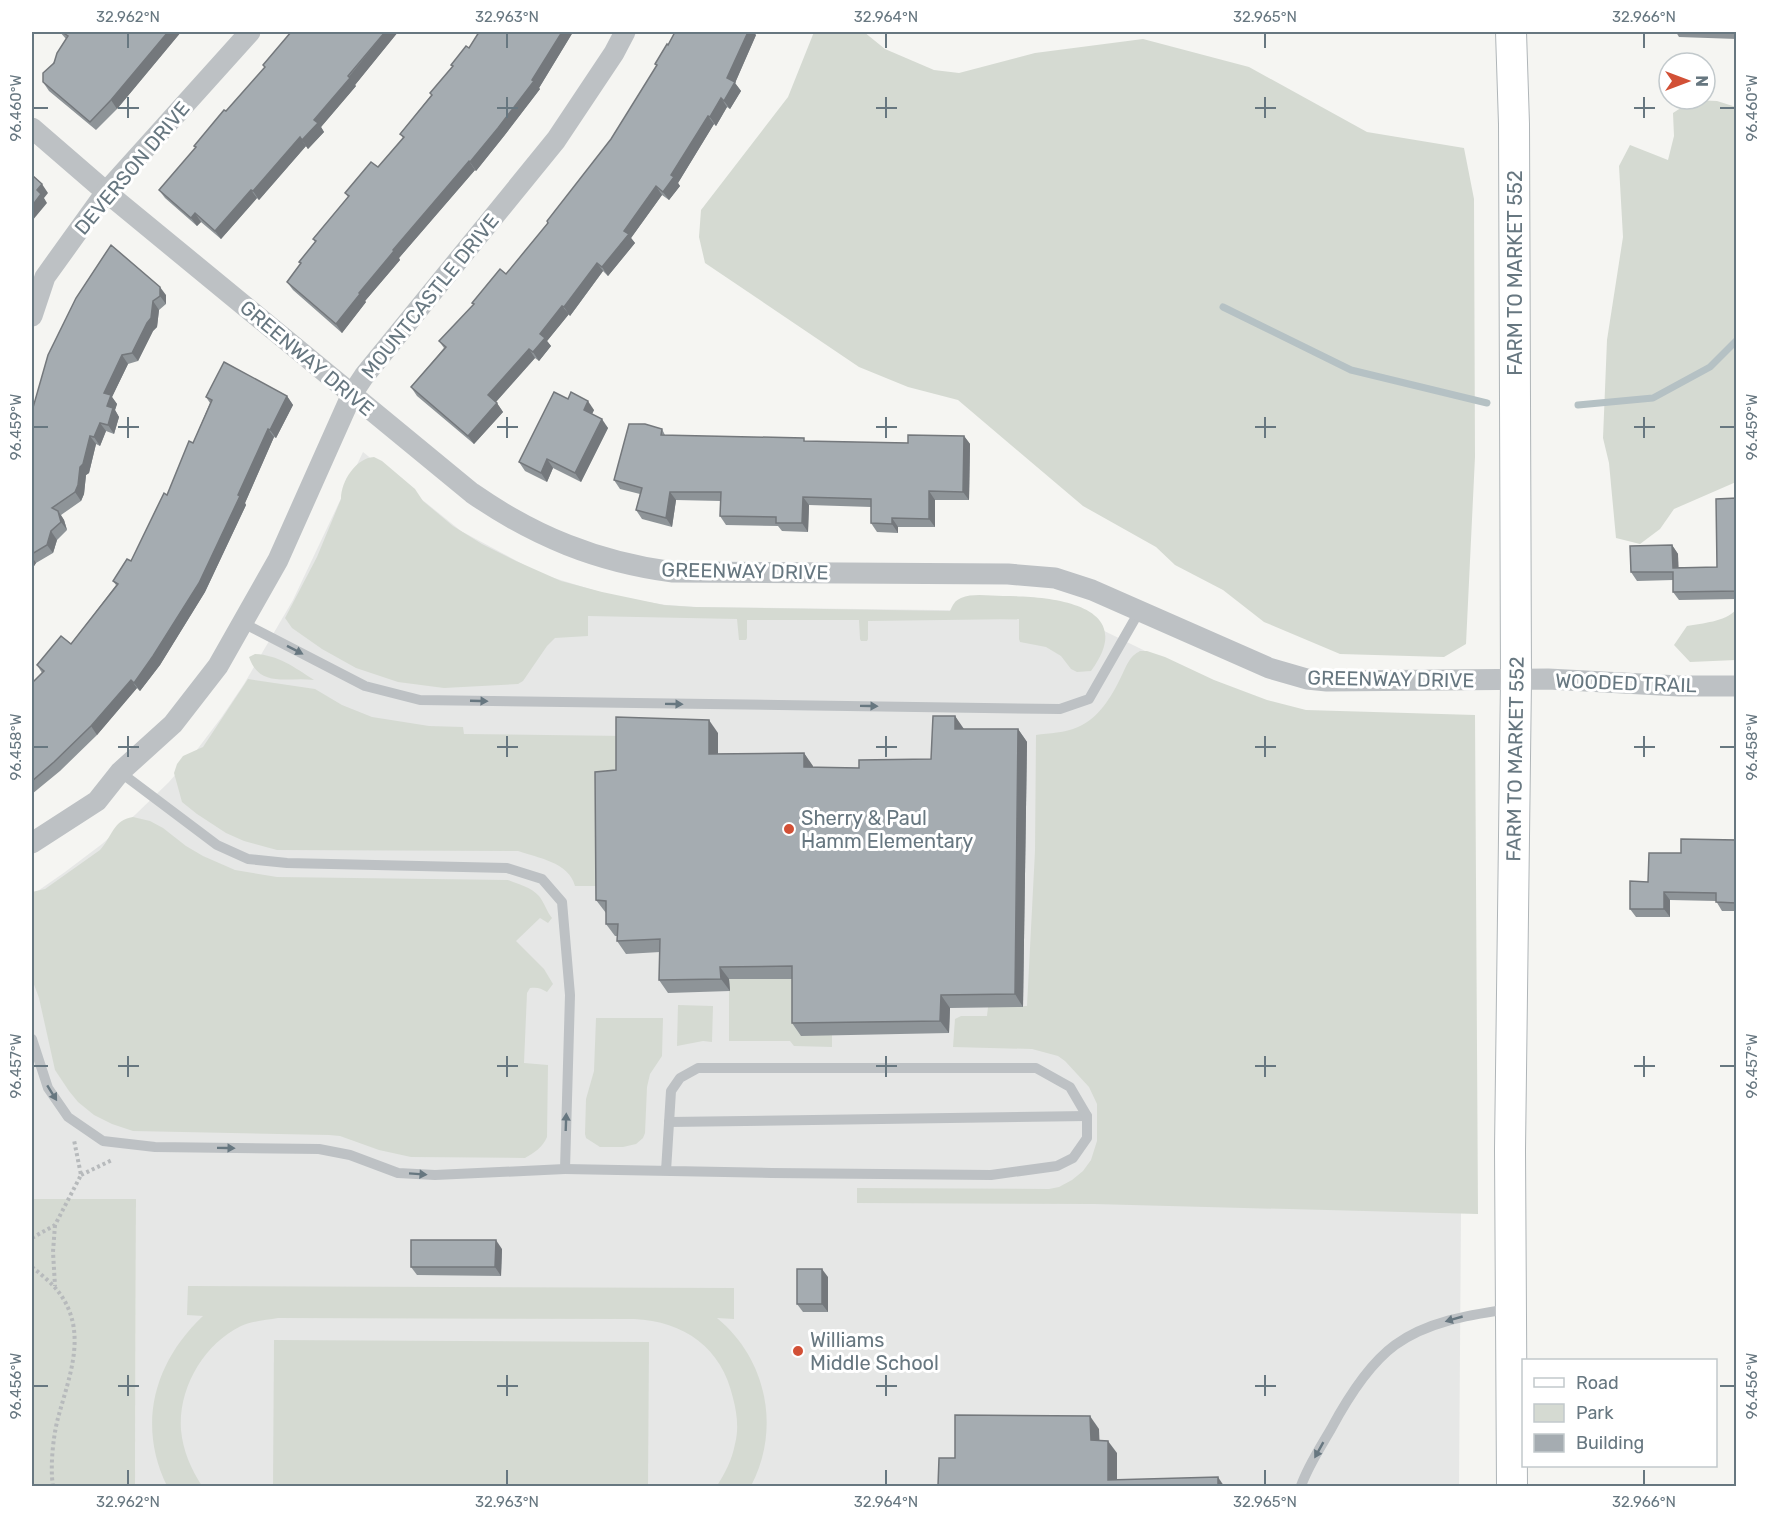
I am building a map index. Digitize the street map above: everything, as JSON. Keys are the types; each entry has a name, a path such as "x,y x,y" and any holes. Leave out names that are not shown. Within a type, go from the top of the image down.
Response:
{"main road":[{"name":"FARM TO MARKET 552","path":"1511,32 1514,124 1516,680 1510,1138 1512,1486"}],"street":[{"name":"DEVERSON DRIVE","path":"32,316 45,277 106,192 250,32"},
{"name":"MOUNTCASTLE DRIVE","path":"32,843 97,801 120,772 173,724 218,666 278,560 352,394 364,376 556,140 614,53 625,32"},
{"name":"GREENWAY DRIVE","path":"32,128 448,475 494,508 548,538 597,556 649,569 673,572 1031,575 1055,578 1110,596 1269,668 1307,679 1327,681 1516,680"},
{"name":"WOODED TRAIL","path":"1516,680 1548,679 1679,686 1737,686"}],"lane":[{"path":"243,623 365,686 420,699 1060,709 1089,699 1140,610"},
{"path":"120,772 217,845 248,859 287,863 507,868 542,879 562,902 570,995 565,1169"},
{"path":"32,1038 34,1051 48,1088 68,1117 103,1141 155,1147 319,1149 350,1155 398,1173 435,1175 565,1169 666,1171 990,1175 1057,1166 1073,1158 1087,1138 1087,1116 1070,1087 1036,1068 698,1068 680,1078 671,1091 666,1171"},
{"path":"669,1122 1087,1116"},
{"path":"1301,1486 1309,1467 1341,1411 1369,1371 1395,1345 1437,1324 1474,1314 1512,1308"}],"path":[{"path":"73,1137 81,1175"},
{"path":"55,1287 53,1252 55,1225 81,1175 114,1159"},
{"path":"32,1238 55,1225"},
{"path":"32,1267 55,1287 64,1300 70,1314 75,1349 73,1367 57,1422 53,1486"}],"shaded area":[{"name":"Sherry & Paul Hamm Elementary","path":"363,452 461,531 541,574 616,597 666,605 697,607 1013,611 1090,624 1178,667 1290,710 1458,718 1461,1215 1459,1486 135,1486 136,1200 32,1199 32,895 102,844 136,814 169,782 221,718 244,684 293,600"}],"green space":[{"path":"814,32 864,32 885,49 934,70 959,73 1035,53 1143,39 1249,67 1367,132 1464,148 1474,199 1475,457 1466,644 1444,657 1340,654 1264,622 1223,590 1175,565 1156,547 1083,506 958,400 908,387 859,367 705,263 699,237 701,210 788,97"},
{"path":"1717,101 1736,107 1736,482 1674,509 1660,529 1640,544 1616,538 1609,463 1603,438 1607,340 1623,237 1619,166 1630,145 1668,160 1674,136 1673,113 1676,111 1717,111"},
{"path":"374,457 415,489 423,501 453,526 482,544 561,581 602,592 664,605 694,607 950,611 957,600 971,596 1043,598 1083,608 1097,617 1105,631 1103,648 1091,671 1077,672 1071,669 1061,656 1046,647 1020,642 1019,619 868,621 868,639 861,641 859,620 747,620 747,638 739,640 737,619 588,616 588,636 555,638 523,681 518,684 444,688 398,682 356,668 322,649 292,628 285,618 317,557 341,499 347,478 361,461"},
{"path":"1736,610 1736,660 1690,662 1674,645 1687,626 1719,620"},
{"path":"1140,651 1165,657 1214,680 1267,700 1306,710 1475,715 1478,1214 1094,1204 857,1203 857,1188 1049,1189 1072,1180 1091,1160 1097,1141 1097,1104 1089,1087 1065,1061 1058,1056 1032,1049 953,1047 955,1019 961,1016 987,1016 988,1007 1027,1006 1035,851 1036,735 1073,729 1092,718 1109,699 1130,659"},
{"path":"255,654 279,659 314,680 276,679 260,674 249,657"},
{"path":"248,679 315,689 342,705 372,717 429,726 463,727 464,734 625,736 605,886 575,886 572,878 560,866 518,851 277,850 244,841 226,833 182,802 174,773 183,756 203,747"},
{"path":"133,817 150,821 203,856 235,870 277,877 508,880 536,893 552,918 548,923 540,918 516,941 544,969 553,984 547,992 539,988 530,988 527,993 524,1063 548,1065 547,1137 543,1144 525,1158 411,1157 379,1150 340,1136 133,1131 94,1115 78,1102 55,1070 39,998 32,979 32,892 45,889 100,850 117,825"},
{"path":"729,979 801,979 801,1035 832,1035 832,1047 794,1046 790,1041 729,1041"},
{"path":"678,1005 713,1006 712,1042 703,1041 677,1046"},
{"path":"596,1018 663,1018 662,1056 650,1074 647,1087 645,1133 636,1144 623,1147 600,1147 586,1138 586,1099 594,1071"},
{"path":"32,1199 136,1199 135,1486 32,1486"},
{"path":"188,1286 734,1288 734,1319 717,1318 748,1354 758,1374 767,1419 760,1464 751,1486 717,1486 730,1461 737,1433 736,1409 728,1380 720,1365 698,1340 669,1325 634,1319 278,1318 246,1324 228,1334 205,1356 196,1369 184,1399 181,1430 188,1460 202,1486 167,1486 158,1463 153,1440 152,1418 155,1395 172,1353 203,1316 187,1315"},
{"path":"274,1340 649,1342 648,1486 273,1486"}],"building":[{"path":"62,32 168,32 90,122 43,82 43,73 54,63 57,53 68,36"},
{"path":"291,32 385,32 314,120 318,123 302,140 300,137 215,231 195,213 191,218 159,190 224,110 226,111 265,67 263,65"},
{"path":"479,32 562,32 532,80 534,81 498,128 393,250 336,324 287,282 316,241 313,239 349,196 345,193 371,162 378,167 404,137 400,134 432,95 430,93 453,66 451,65 466,46 469,48"},
{"path":"675,32 748,32 727,78 735,82 724,101 721,98 710,117 708,116 671,175 674,177 663,192 656,186 624,231 629,234 602,267 597,263 564,307 562,306 540,334 545,338 533,352 529,349 488,395 497,403 468,436 411,387 446,347 439,341 474,304 472,303 500,269 506,274 548,223 547,221 611,139"},
{"path":"32,175 42,184 37,190 41,194 32,206"},
{"path":"111,245 160,287 160,296 153,301 151,318 132,353 122,355 104,393 111,395 107,406 113,408 108,425 100,423 94,437 90,436 75,492 52,508 58,511 61,522 51,531 47,545 32,554 32,411 48,355 76,298"},
{"path":"224,362 287,396 270,430 268,429 238,495 240,496 199,583 153,656 134,683 131,680 91,726 32,781 32,683 44,671 37,665 61,636 71,644 118,584 113,581 127,559 131,561 164,493 167,495 189,441 193,443 212,400 206,397"},
{"path":"554,392 568,399 571,392 588,401 584,410 602,419 575,473 547,459 541,473 519,462"},
{"path":"629,424 645,424 662,429 661,435 804,438 804,441 908,443 908,435 964,436 963,492 929,491 929,519 892,518 892,524 871,523 871,499 803,497 802,523 776,523 776,517 720,516 721,492 670,492 666,518 636,510 642,488 614,480"},
{"path":"1737,498 1737,591 1673,592 1673,572 1631,572 1630,546 1672,545 1673,568 1717,567 1716,499"},
{"name":"Sherry & Paul Hamm Elementary","path":"933,716 955,716 955,729 1018,729 1015,994 941,995 940,1021 792,1023 792,966 720,967 721,979 659,980 660,939 617,941 618,924 606,924 606,901 596,900 595,772 616,770 616,717 709,720 709,754 804,753 804,767 859,768 859,760 931,759"},
{"path":"1681,839 1737,840 1736,903 1716,902 1716,893 1664,892 1664,909 1630,909 1630,881 1648,882 1649,853 1681,853"},
{"path":"411,1240 496,1240 495,1267 411,1267"},
{"path":"797,1269 822,1269 822,1304 797,1304"},
{"path":"955,1415 1090,1416 1091,1440 1108,1441 1108,1480 1218,1477 1218,1486 938,1486 939,1458 955,1458"}],"waterway":[{"path":"1223,307 1351,370 1487,403"},
{"path":"1578,405 1653,398 1710,367 1736,341"}],"place":[{"name":"Sherry & Paul Hamm Elementary","path":"789,829"},
{"name":"Williams Middle School","path":"798,1351"}]}
